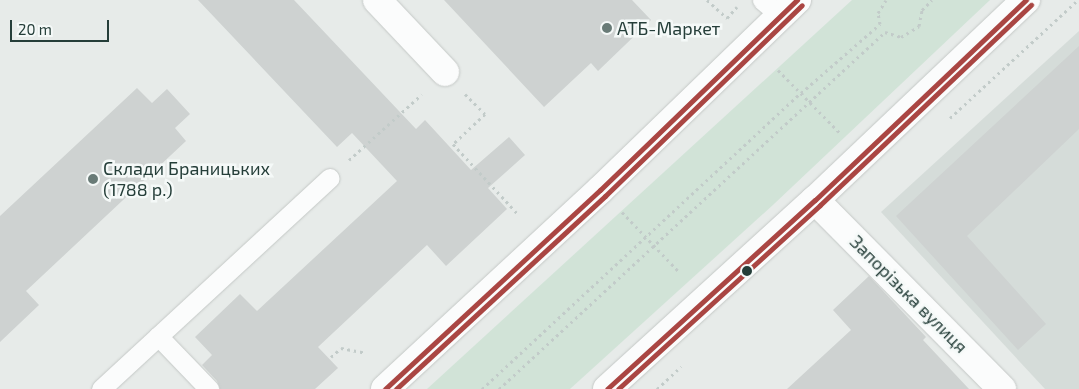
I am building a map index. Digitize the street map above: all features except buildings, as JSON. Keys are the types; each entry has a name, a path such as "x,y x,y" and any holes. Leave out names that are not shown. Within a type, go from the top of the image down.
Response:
{"main road":[{"path":"377,0 445,72"},
{"path":"607,389 815,200 1026,0"},
{"path":"385,389 600,190 780,5"},
{"name":"Запорізька вулиця","path":"815,200 1002,389"}],"lane":[{"path":"101,389 330,178"},
{"path":"158,336 209,389"}],"path":[{"path":"707,0 727,18"},
{"path":"482,389 647,238 801,93 880,24 878,13 886,0"},
{"path":"499,389 655,247 885,32 894,38 901,37 916,29 922,19 922,10 932,0"},
{"path":"778,70 844,137"},
{"path":"330,178 445,72 485,114 453,144 517,213"},
{"path":"622,212 680,273"},
{"path":"331,357 341,348 366,353"}],"shaded area":[{"path":"1079,31 1079,389 1045,389 881,212"}],"green space":[{"path":"852,0 990,0 774,204 570,389 427,389"}],"transit line":[{"path":"385,389 600,190 797,0"},
{"path":"607,389 815,200 1026,0"},
{"path":"396,389 605,196 802,5"},
{"path":"618,389 820,205 1031,5"}],"place":[{"name":"АТБ-Маркет","path":"607,28"},
{"name":"Склади Браницьких (1788 р.)","path":"93,179"}]}
